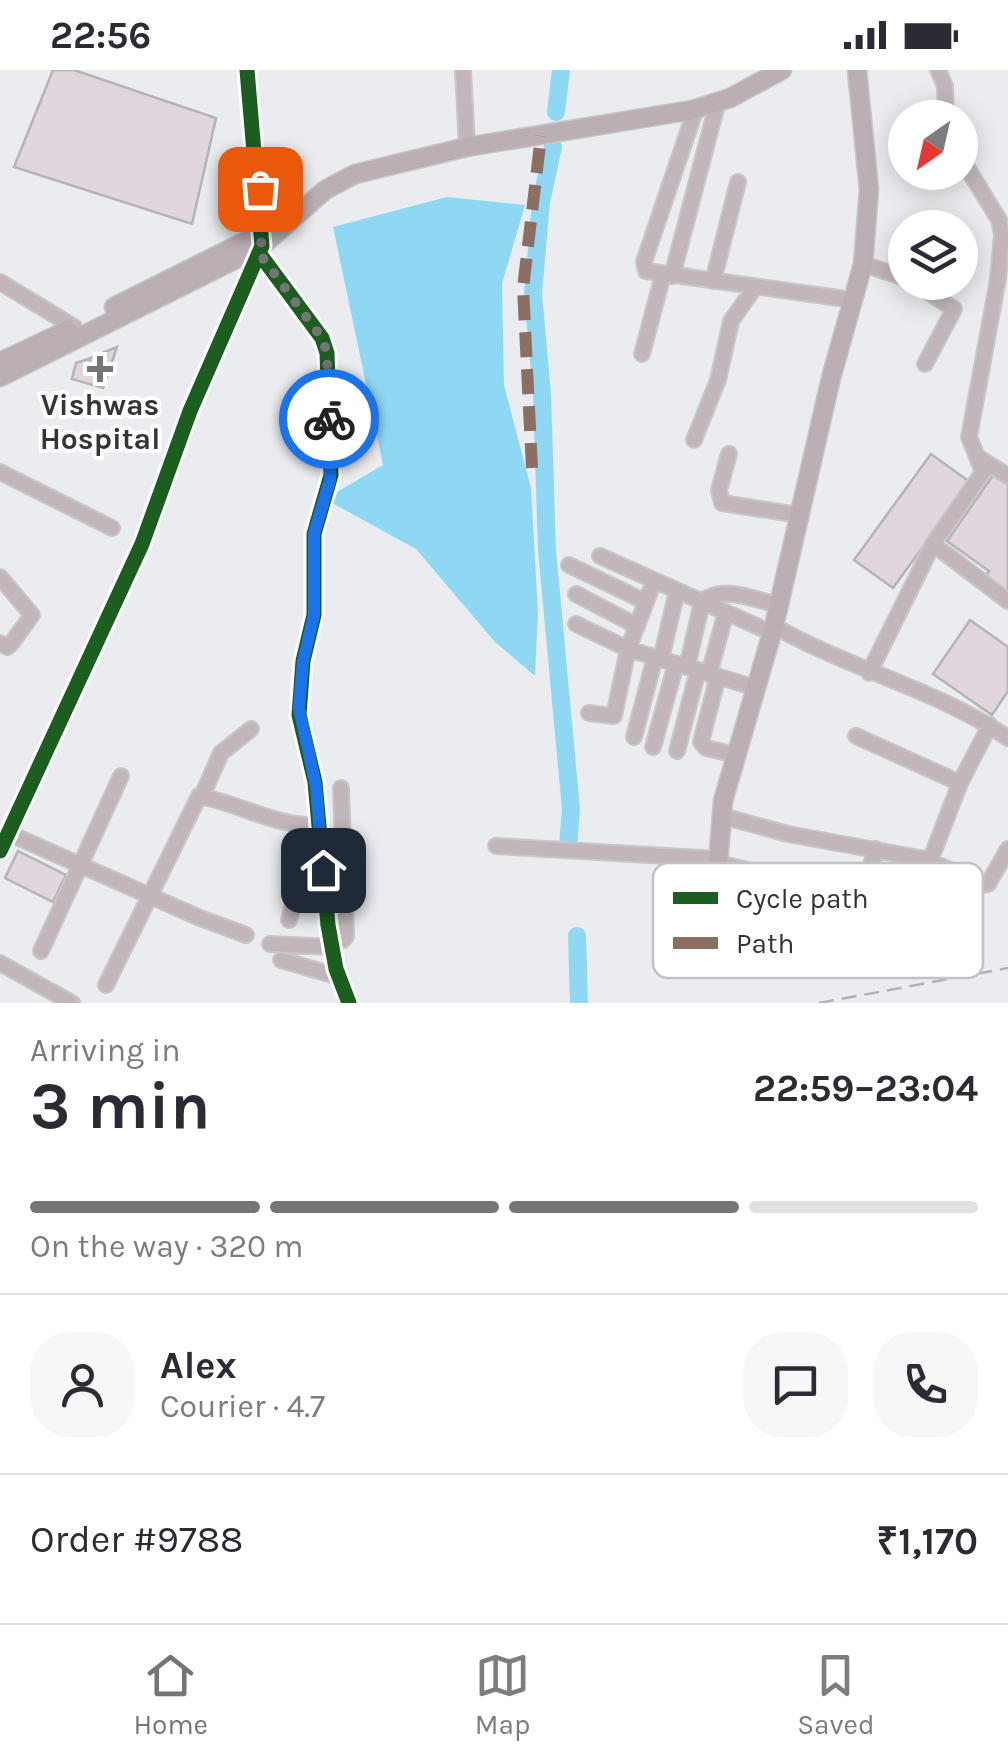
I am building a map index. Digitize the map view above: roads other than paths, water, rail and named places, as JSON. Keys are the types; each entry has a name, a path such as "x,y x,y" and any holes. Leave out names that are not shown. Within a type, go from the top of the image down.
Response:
{"main road":[{"path":"0,377 101,320 262,243 325,190 355,174 467,147 696,108 718,102 782,70"},
{"path":"718,861 722,816 773,629 863,264 869,190 858,70"},
{"path":"0,362 74,327 101,320"}],"street":[{"path":"247,70 262,243 322,338 327,353 330,475 314,534 314,615 303,662 299,708 316,786 331,944 350,1003"},
{"path":"463,70 467,147"},
{"path":"938,70 946,86 946,100"},
{"path":"642,354 718,102"},
{"path":"696,108 644,262 646,271 853,300"},
{"path":"713,282 738,182"},
{"path":"869,673 933,544 981,476 969,438 1003,282 1003,246 999,220 978,186"},
{"path":"0,851 142,544 190,411 262,243"},
{"path":"863,264 888,272"},
{"path":"0,282 74,327"},
{"path":"694,440 718,380 731,321 755,287"},
{"path":"924,364 954,309 940,300"},
{"path":"729,454 719,490 722,503 799,515"},
{"path":"977,457 1008,476"},
{"path":"0,472 112,528"},
{"path":"933,544 1008,601"},
{"path":"600,556 990,725 1008,738"},
{"path":"569,565 646,602"},
{"path":"0,578 32,615 11,644 0,644"},
{"path":"590,712 614,716 628,650 654,580"},
{"path":"677,591 700,742 706,748 737,755"},
{"path":"676,751 686,667 702,602 720,592 779,604"},
{"path":"576,594 638,626"},
{"path":"634,737 726,612"},
{"path":"576,624 628,650 756,688"},
{"path":"653,747 686,667"},
{"path":"930,861 960,783 990,725"},
{"path":"106,985 221,752 251,728"},
{"path":"856,736 960,783"},
{"path":"41,952 121,776"},
{"path":"270,944 331,944 346,936 340,788"},
{"path":"202,796 295,826 319,825"},
{"path":"722,816 934,863"},
{"path":"8,833 246,935"},
{"path":"496,846 726,863"},
{"path":"872,863 876,849"},
{"path":"983,885 986,886 1008,849"},
{"path":"289,920 303,869 323,870"},
{"path":"282,960 340,977"},
{"path":"0,962 72,1003"}],"water":[{"path":"447,197 525,205 502,284 504,385 531,488 538,612 535,676 495,642 416,549 325,499 383,465 333,227"}],"waterway":[{"path":"556,112 561,70"},
{"path":"553,147 541,202 533,294 542,394 547,550 571,809 568,846"},
{"path":"577,936 579,1003"}],"railway":[{"path":"983,973 1008,968"},
{"path":"819,1003 954,978"}],"place":[{"name":"Vishwas Hospital","path":"100,369"}]}
